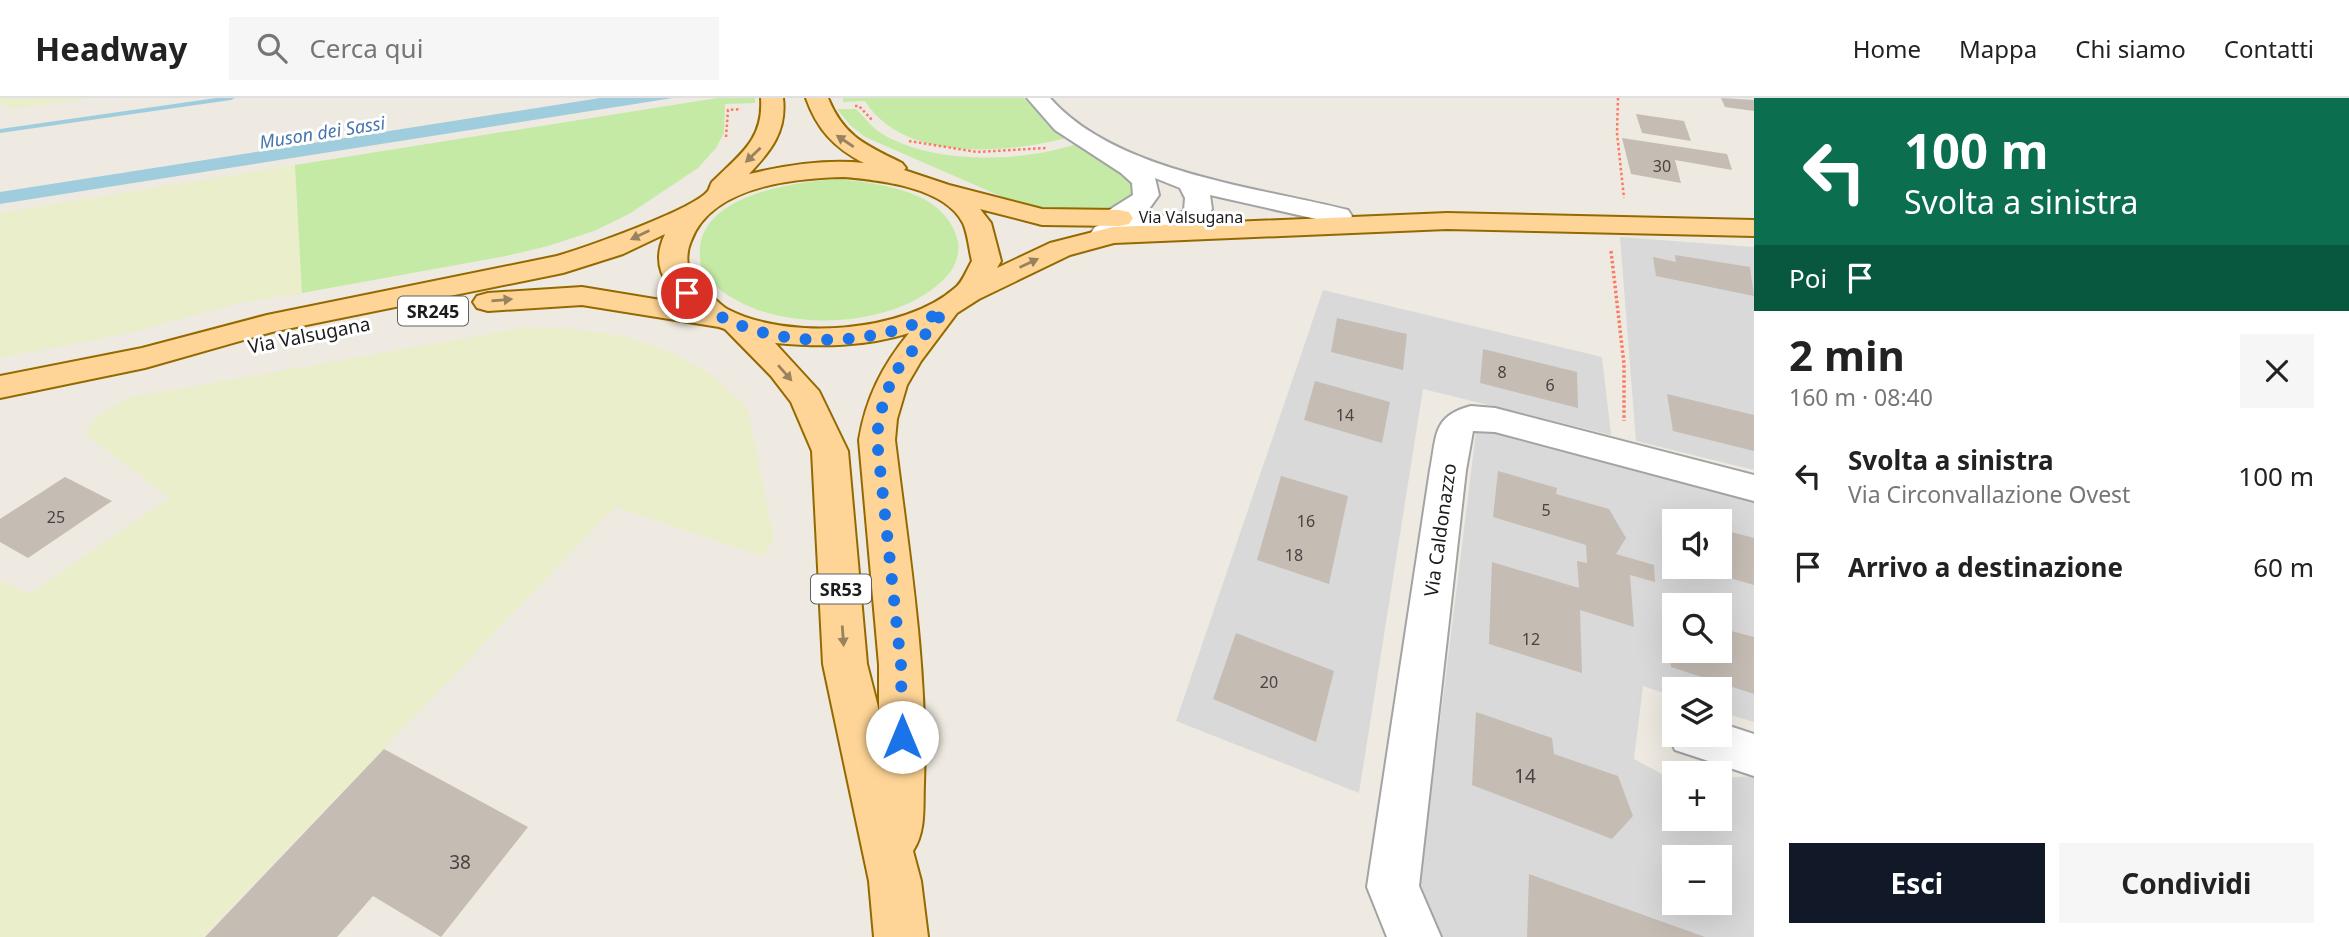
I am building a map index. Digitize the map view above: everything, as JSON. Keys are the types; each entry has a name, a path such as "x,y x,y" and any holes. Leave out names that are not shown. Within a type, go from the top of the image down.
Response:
{"main road":[{"name":"SR53","path":"772,98 772,129 760,151 738,170 679,233 673,248 673,263 677,278 687,293 702,307 729,322 783,369 807,399 830,451 845,664 895,881 901,937"},
{"name":"SR53","path":"817,98 825,122 836,136 962,206 983,232 987,247 986,262 979,278 893,375 879,417 901,665 902,737 895,881"},
{"name":"SR53","path":"706,204 758,180 814,170 873,172 932,188"},
{"name":"Via Valsugana","path":"932,188 1042,217 1338,216 1754,228"},
{"name":"Via Valsugana","path":"0,387 145,358 267,324 563,264 613,248 706,204"},
{"name":"Via Valsugana","path":"956,302 1060,249 1127,234 1447,221"},
{"name":"Via Valsugana","path":"145,358 254,347 460,306 535,297 605,298 729,322"},
{"name":"SR53","path":"729,322 777,336 822,340 867,336 909,326 956,302"}],"street":[{"path":"1038,98 1049,112 1083,139 1139,174 1146,185 1145,197 1116,218"},
{"path":"1101,149 1191,183 1265,202 1338,216"},
{"path":"1083,242 1121,227 1180,225 1193,218 1199,204 1199,196 1191,183"},
{"name":"Via Caldonazzo","path":"1414,937 1393,887 1448,470 1457,425 1471,417 1495,420 1754,488"},
{"path":"1729,747 1754,755"}],"path":[{"path":"1618,98 1624,198"},
{"path":"728,133 728,110 742,109"},
{"path":"904,139 940,150 983,155 1029,151"},
{"path":"1608,223 1624,364 1623,425"}],"shaded area":[{"path":"1620,237 1754,247 1754,470 1636,441"},
{"path":"1323,290 1602,357 1611,435 1423,389 1359,793 1176,721"},
{"path":"1494,431 1754,497 1754,722 1732,716 1732,677 1662,677 1662,693 1643,686 1634,759 1662,774 1662,831 1732,831 1732,777 1754,776 1754,937 1430,937 1417,908 1476,432"}],"green space":[{"path":"0,98 90,98 12,109 0,103"},
{"path":"717,98 755,98 755,103 725,104 724,133 716,148 698,168 629,214 594,231 506,256 302,293 295,165"},
{"path":"843,98 1023,98 1066,138 1014,148 957,148 929,144 904,135 882,121 865,101 843,102"},
{"path":"837,109 856,109 880,133 905,145 954,156 1005,157 1077,144 1127,172 1134,191 1120,206 1108,210 1055,212 1021,205 865,137 850,125"},
{"path":"295,165 302,293 240,303 130,333 0,358 0,213"},
{"path":"835,179 871,183 909,192 940,211 951,225 958,242 958,255 950,273 927,293 903,306 847,319 817,320 788,318 762,311 738,301 706,277 701,265 701,242 709,223 725,209 768,190"},
{"path":"528,327 563,328 623,336 669,351 708,372 747,406 774,538 763,556 615,507 203,937 0,937 0,580 29,594 169,498 85,434 95,418 127,398"}],"water":[{"path":"600,98 673,98 0,204 0,192"}],"building":[{"path":"1721,98 1754,100 1754,111 1725,107"},
{"path":"1636,114 1684,121 1691,141 1642,133"},
{"path":"1622,138 1727,154 1732,170 1675,160 1681,183 1631,174"},
{"path":"1675,255 1750,267 1754,296 1656,276 1653,257 1676,262"},
{"path":"1337,318 1407,334 1403,370 1331,352"},
{"path":"1483,349 1577,372 1578,408 1480,383"},
{"path":"1315,381 1390,402 1382,443 1304,420"},
{"path":"1667,394 1754,415 1754,451 1673,431"},
{"path":"1498,471 1557,488 1556,494 1609,509 1626,538 1616,554 1654,565 1655,582 1630,575 1634,627 1580,610 1582,673 1489,644 1492,562 1579,588 1577,561 1587,563 1586,545 1493,517"},
{"path":"1281,476 1348,496 1329,584 1257,560"},
{"path":"65,477 112,501 28,558 0,542 0,519"},
{"path":"1732,532 1754,538 1754,585 1732,579"},
{"path":"1732,631 1754,637 1754,694 1732,687 1732,677 1702,677 1671,667 1671,663 1732,663"},
{"path":"1236,633 1334,671 1316,742 1213,699"},
{"path":"1476,712 1552,738 1554,754 1618,776 1633,816 1612,839 1472,785"},
{"path":"384,749 528,827 441,937 373,896 337,937 205,937"},
{"path":"1529,874 1705,937 1527,937"}],"waterway":[{"path":"0,131 231,98"}],"route":[{"path":"687,293 702,307 737,325 777,336 822,340 867,336 909,326 944,311 893,375 879,417 877,440 901,665 902,737"}],"water label":[{"name":"Muson dei Sassi","path":"322,132"}]}
